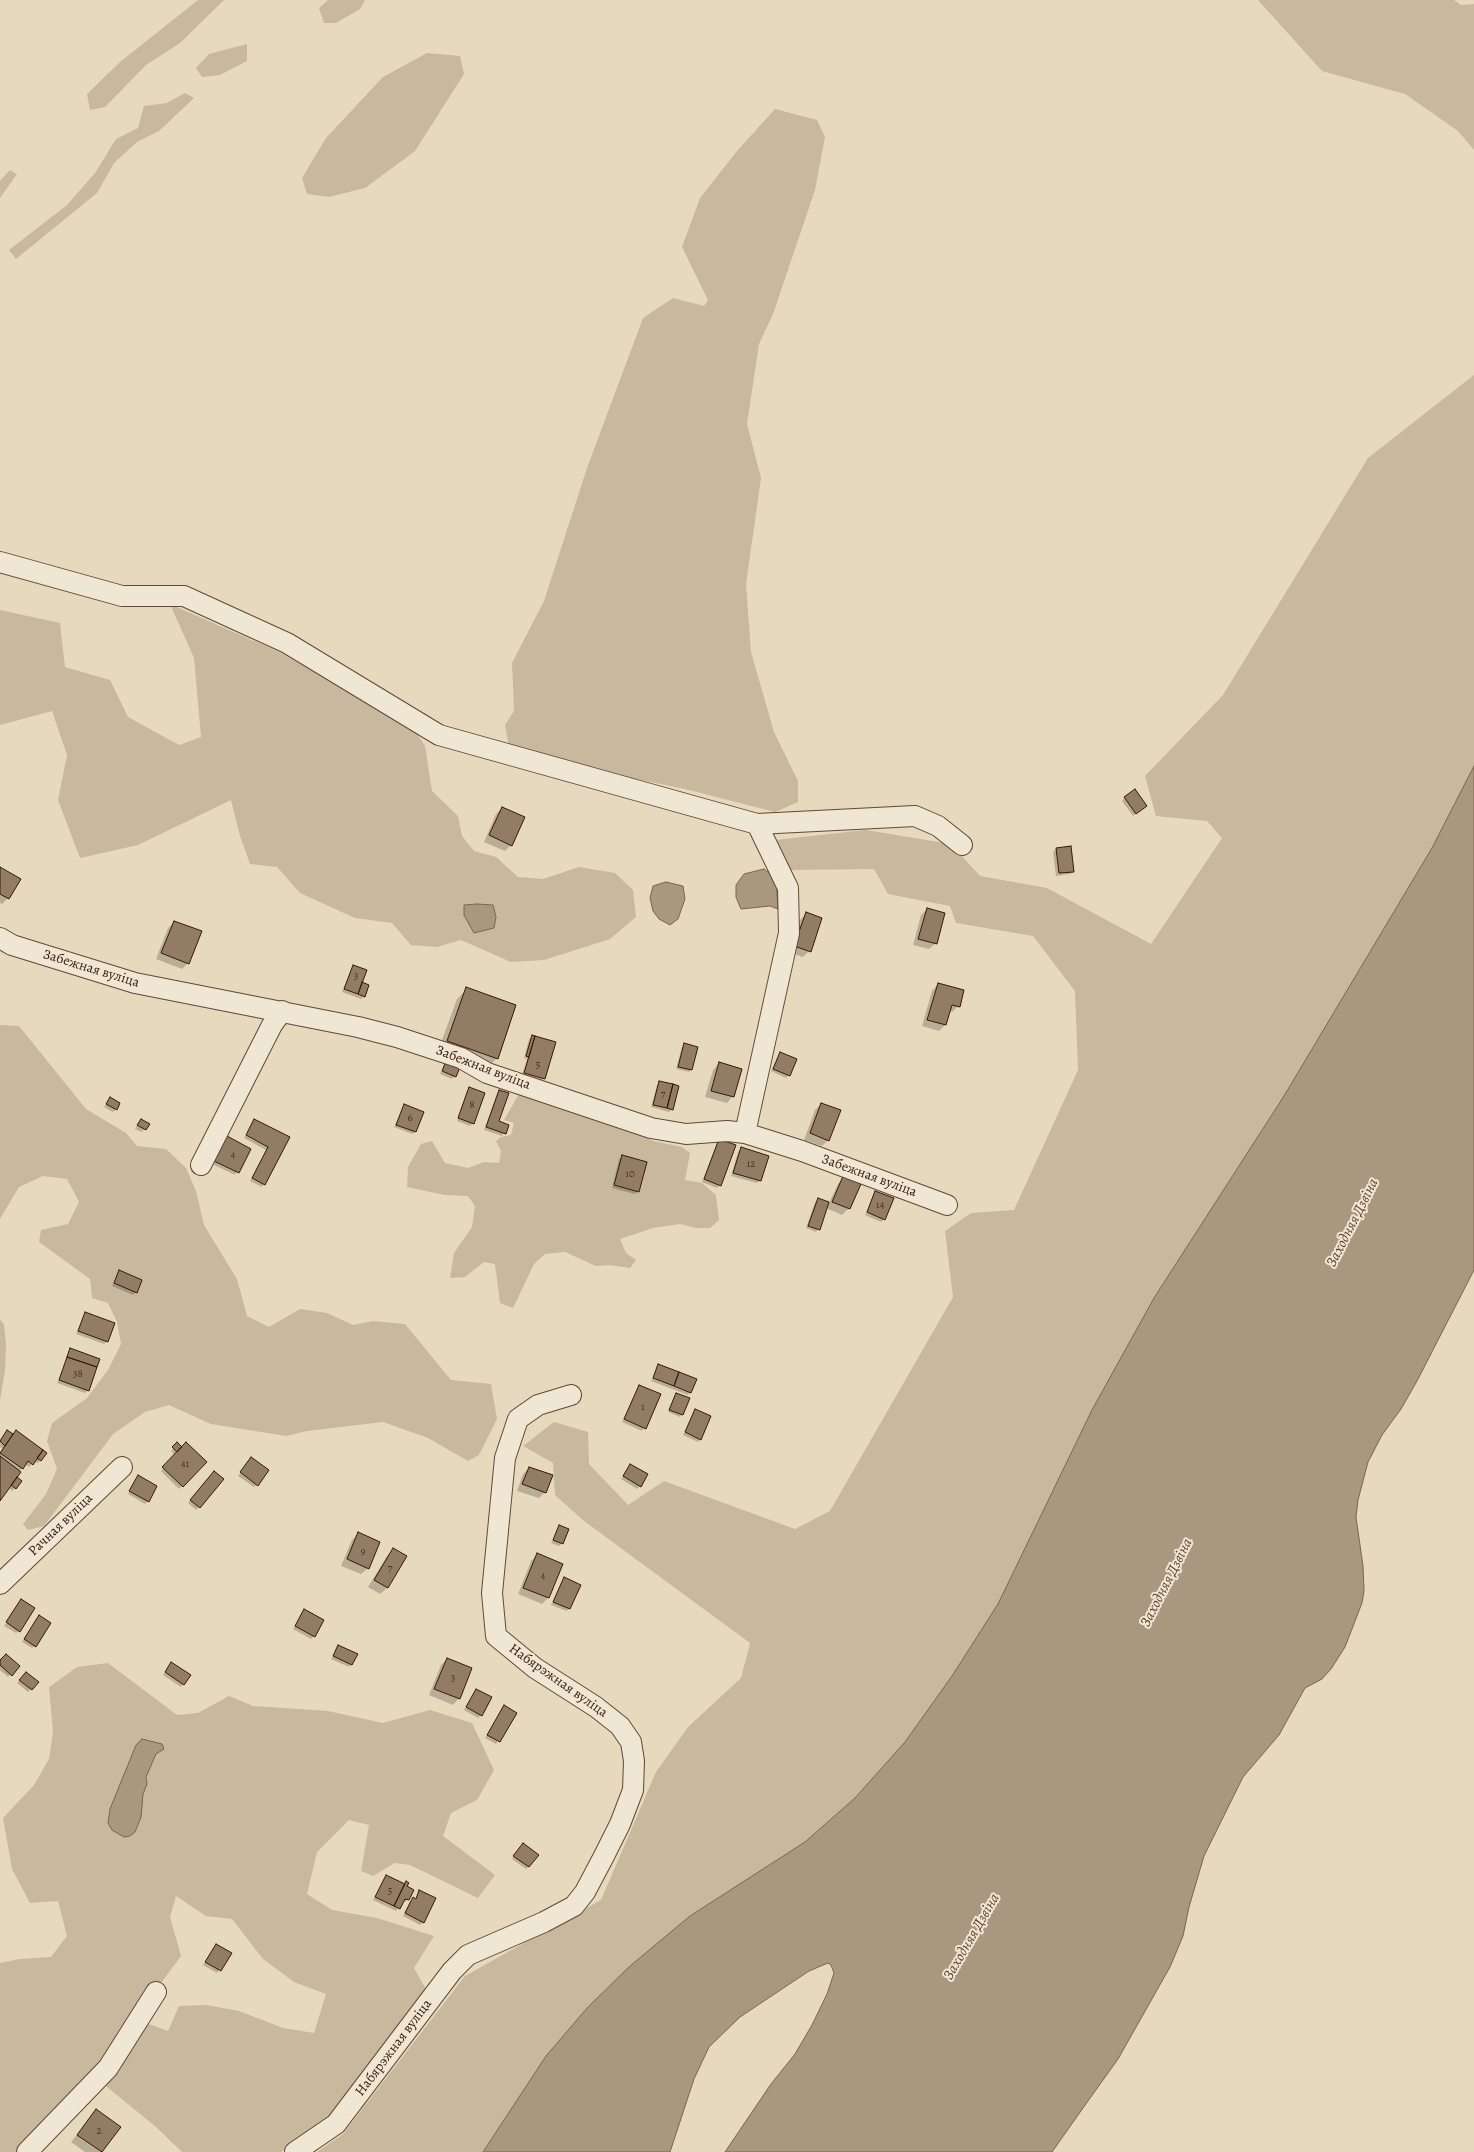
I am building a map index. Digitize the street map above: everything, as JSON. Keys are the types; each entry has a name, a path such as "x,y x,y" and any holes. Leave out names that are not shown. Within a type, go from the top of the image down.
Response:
{"street":[{"path":"0,562 122,596 184,596 288,643 439,734 757,824 915,816 938,826 962,845"},
{"path":"745,1133 789,933 788,888 757,824"},
{"name":"Забежная вуліца","path":"6,941 135,984 358,1027 396,1037 461,1058 487,1073 652,1128 686,1134 727,1131 745,1133 802,1151 947,1205"},
{"path":"201,1165 272,1024 282,1012"},
{"name":"Набярэжная вуліца","path":"295,2152 336,2124 452,1971 468,1955 544,1922 574,1906 585,1892 608,1848 633,1790 634,1761 631,1742 620,1726 596,1707 535,1668 496,1636 492,1593 505,1458 518,1419 538,1405 571,1395"},
{"name":"Рачная вуліца","path":"0,1584 122,1467"},
{"path":"27,2152 108,2068 156,1992"}],"shaded area":[{"path":"198,0 224,0 180,43 146,65 105,107 90,110 87,94 120,62"},
{"path":"328,0 365,0 360,9 336,23 324,23 319,8"},
{"path":"1258,0 1454,0 1461,5 1474,4 1474,150 1458,131 1405,94 1322,71"},
{"path":"247,44 247,61 220,75 202,77 196,68 209,54"},
{"path":"427,53 460,56 464,74 415,151 365,188 329,197 307,194 302,178 326,138 383,77"},
{"path":"185,93 194,98 159,131 137,142 114,163 97,193 16,259 9,250 67,205 95,173 116,139 138,128 144,106 167,103"},
{"path":"775,109 817,120 825,137 815,190 773,314 759,344 747,424 761,478 746,584 751,652 774,732 798,781 798,802 775,812 685,789 558,763 509,747 505,725 514,711 512,663 544,601 587,468 643,318 673,298 704,306 708,300 682,247 700,198 737,151"},
{"path":"10,170 17,174 0,198 0,181"},
{"path":"1474,375 1474,766 1432,848 1284,1096 1154,1298 1092,1410 998,1604 952,1676 905,1742 855,1798 805,1842 690,1916 630,1966 588,2007 546,2056 483,2152 317,2152 343,2134 465,1976 601,1900 656,1772 688,1727 741,1678 750,1643 584,1521 555,1495 553,1463 523,1446 554,1422 588,1432 589,1464 628,1505 664,1481 795,1529 830,1511 953,1297 945,1231 971,1213 1014,1210 1078,1070 1075,991 1033,936 956,923 950,906 888,894 874,869 787,870 775,840 866,830 951,844 980,876 1047,888 1151,944 1222,838 1207,821 1156,816 1145,776 1223,695 1368,458"},
{"path":"170,604 279,652 412,726 425,746 432,791 458,816 462,836 474,851 496,857 518,877 543,879 579,867 615,873 633,890 636,917 610,939 544,960 511,962 461,940 437,947 411,945 392,923 355,918 300,893 277,867 250,864 240,836 231,800 138,845 80,858 58,800 67,755 52,711 0,725 0,610 60,623 65,667 110,680 128,717 179,745 201,737 194,658","holes":["465,905 493,905 496,917 464,915"]},
{"path":"0,1025 19,1026 86,1109 126,1133 137,1146 166,1149 186,1168 196,1191 204,1225 237,1279 247,1316 269,1327 300,1309 327,1313 353,1325 373,1321 405,1324 451,1380 491,1384 497,1419 479,1455 468,1461 428,1438 383,1422 307,1431 286,1436 211,1424 169,1405 145,1412 113,1434 44,1526 28,1530 23,1524 46,1494 57,1469 47,1441 52,1423 87,1398 108,1370 121,1344 117,1322 108,1303 92,1298 90,1279 39,1242 41,1230 68,1224 79,1202 67,1179 43,1176 19,1187 0,1219"},
{"path":"519,1094 616,1122 653,1141 682,1147 690,1153 685,1180 702,1183 716,1195 719,1220 710,1228 696,1228 680,1224 653,1228 620,1239 626,1253 636,1260 630,1268 610,1265 596,1266 565,1252 545,1254 534,1264 513,1308 500,1303 495,1264 484,1262 465,1277 450,1278 454,1253 472,1227 475,1206 468,1196 445,1195 407,1187 408,1167 421,1144 432,1141 445,1163 468,1168 484,1162 499,1163 501,1151 496,1141 501,1137 511,1135 514,1123 504,1120"},
{"path":"0,1320 4,1324 6,1344 5,1371 0,1400"},
{"path":"108,1663 177,1715 198,1713 229,1696 253,1706 328,1711 383,1723 430,1710 472,1723 494,1770 477,1800 451,1813 443,1836 495,1875 478,1898 410,1865 395,1863 373,1876 361,1871 369,1825 349,1820 317,1852 307,1894 332,1910 377,1918 434,1936 414,1968 427,1991 332,2117 281,2152 182,2152 156,2127 106,2086 146,2023 168,2031 179,2006 206,2005 239,2011 283,2028 314,2033 326,1994 294,1982 263,1959 232,1919 206,1916 176,1896 170,1917 181,1956 102,2063 16,2152 0,2152 0,1963 20,1959 51,1957 67,1936 58,1901 30,1903 12,1869 3,1818 34,1785 49,1759 53,1732 49,1687 77,1667"}],"water":[{"name":"Заходняя Дзвіна","path":"1474,766 1474,1270 1417,1381 1401,1409 1382,1435 1368,1462 1358,1500 1356,1517 1363,1566 1364,1591 1362,1603 1345,1647 1322,1679 1305,1688 1279,1735 1243,1777 1204,1856 1189,1907 1183,1936 1170,1967 1118,2059 1052,2152 725,2152 771,2084 795,2054 812,2025 827,1994 834,1973 831,1965 828,1963 809,1971 740,2017 709,2047 694,2079 670,2152 483,2152 546,2056 588,2007 630,1966 690,1916 805,1842 855,1798 905,1742 952,1676 998,1604 1092,1410 1154,1298 1284,1096 1432,848"},
{"path":"764,869 776,878 778,909 770,906 741,909 736,897 736,885 744,874"},
{"path":"666,882 683,886 685,899 678,919 670,925 659,919 653,911 650,898 653,886"},
{"path":"464,905 493,905 496,917 494,928 474,933 464,915"},
{"path":"142,1739 162,1744 164,1749 156,1754 146,1777 147,1784 143,1794 141,1817 135,1832 130,1836 124,1837 112,1830 108,1823 110,1809 136,1745"}],"building":[{"path":"1135,789 1147,806 1136,814 1124,797"},
{"path":"502,807 525,817 512,846 489,835"},
{"path":"1071,846 1074,872 1059,873 1056,848"},
{"path":"0,867 21,879 9,899 0,894"},
{"path":"927,908 945,913 937,944 918,939"},
{"path":"806,912 822,918 811,952 794,946"},
{"path":"174,921 202,931 189,964 161,953"},
{"path":"353,965 367,970 358,994 344,989"},
{"path":"362,982 369,985 365,997 358,994"},
{"path":"938,983 964,990 960,1007 952,1005 946,1025 927,1020"},
{"path":"466,987 516,1005 498,1059 447,1041"},
{"path":"532,1035 535,1036 529,1057 526,1056"},
{"path":"535,1036 556,1042 545,1079 524,1073"},
{"path":"684,1043 698,1047 692,1070 678,1067"},
{"path":"780,1052 797,1059 790,1076 773,1069"},
{"path":"446,1061 460,1067 456,1077 442,1071"},
{"path":"719,1062 742,1069 734,1097 711,1091"},
{"path":"659,1081 673,1084 667,1108 653,1105"},
{"path":"673,1084 679,1086 673,1110 667,1108"},
{"path":"469,1087 485,1093 474,1124 458,1118"},
{"path":"499,1090 509,1093 499,1121 509,1125 506,1134 486,1127"},
{"path":"110,1097 120,1103 117,1110 106,1104"},
{"path":"821,1103 841,1110 829,1141 810,1133"},
{"path":"404,1104 424,1112 416,1132 396,1125"},
{"path":"141,1119 150,1124 146,1130 137,1125"},
{"path":"254,1119 290,1137 265,1185 252,1178 268,1147 246,1135"},
{"path":"227,1136 251,1149 239,1173 214,1161"},
{"path":"719,1139 736,1145 721,1186 704,1179"},
{"path":"741,1147 769,1156 761,1181 733,1173"},
{"path":"622,1155 647,1162 639,1192 614,1185"},
{"path":"843,1176 861,1184 850,1209 832,1202"},
{"path":"875,1191 894,1198 885,1220 867,1212"},
{"path":"818,1198 829,1202 820,1230 808,1226"},
{"path":"119,1270 142,1280 137,1293 114,1283"},
{"path":"85,1312 115,1323 108,1342 78,1331"},
{"path":"70,1348 100,1359 97,1367 67,1357"},
{"path":"67,1357 97,1367 89,1391 59,1380"},
{"path":"658,1364 679,1372 674,1386 653,1378"},
{"path":"679,1372 697,1379 691,1393 674,1386"},
{"path":"639,1385 661,1394 646,1429 624,1419"},
{"path":"676,1393 690,1398 683,1415 669,1410"},
{"path":"695,1409 711,1416 701,1440 685,1432"},
{"path":"7,1430 13,1434 5,1446 0,1441"},
{"path":"16,1430 43,1450 33,1465 28,1461 23,1469 0,1453"},
{"path":"177,1442 182,1447 177,1452 172,1447"},
{"path":"186,1442 207,1462 183,1487 162,1467"},
{"path":"43,1450 47,1453 41,1461 37,1458"},
{"path":"0,1456 21,1472 0,1501"},
{"path":"251,1457 269,1470 258,1486 240,1472"},
{"path":"630,1464 648,1474 641,1487 623,1476"},
{"path":"529,1467 553,1475 546,1493 522,1484"},
{"path":"214,1471 224,1479 200,1508 190,1500"},
{"path":"138,1475 157,1486 149,1502 129,1491"},
{"path":"17,1477 22,1481 16,1489 11,1485"},
{"path":"559,1525 569,1529 563,1544 553,1540"},
{"path":"358,1532 380,1542 369,1569 347,1559"},
{"path":"393,1548 407,1556 388,1588 374,1580"},
{"path":"537,1553 563,1564 549,1598 523,1588"},
{"path":"564,1577 581,1585 570,1609 553,1602"},
{"path":"21,1599 35,1608 20,1632 6,1622"},
{"path":"304,1609 324,1620 315,1637 295,1626"},
{"path":"39,1615 51,1623 36,1647 24,1639"},
{"path":"338,1645 358,1654 352,1665 333,1656"},
{"path":"6,1654 20,1666 12,1676 0,1665 0,1660"},
{"path":"447,1658 472,1668 460,1699 434,1689"},
{"path":"171,1662 191,1675 184,1685 165,1672"},
{"path":"26,1672 39,1682 32,1690 19,1680"},
{"path":"476,1689 492,1697 482,1716 466,1707"},
{"path":"504,1705 517,1713 500,1742 487,1735"},
{"path":"523,1843 539,1855 529,1867 513,1856"},
{"path":"386,1875 405,1884 394,1906 375,1897"},
{"path":"406,1881 409,1883 407,1886 414,1890 409,1900 405,1899 400,1909 394,1906"},
{"path":"419,1890 436,1898 424,1923 405,1913 413,1897 416,1899"},
{"path":"216,1944 232,1953 221,1971 205,1962"},
{"path":"96,2109 121,2127 102,2152 77,2135"}]}
